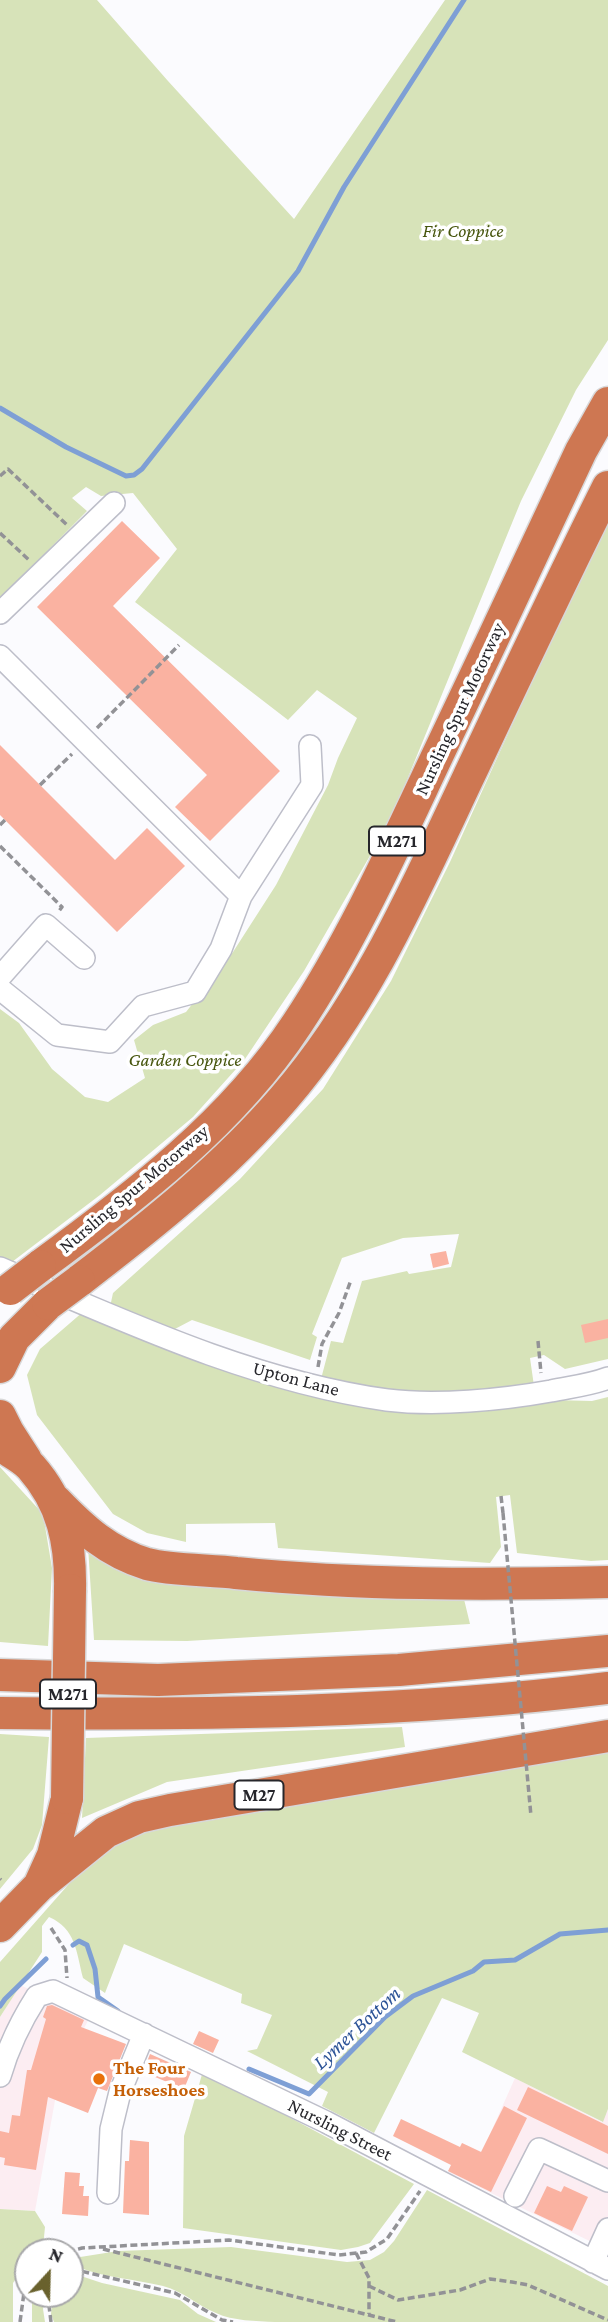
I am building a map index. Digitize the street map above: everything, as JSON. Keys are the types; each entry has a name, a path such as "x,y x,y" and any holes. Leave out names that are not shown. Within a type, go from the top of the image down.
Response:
{"highway":[{"name":"Nursling Spur Motorway","path":"3,1284 40,1266 103,1220 201,1137 257,1076 297,1025 350,933 398,840 581,451 608,403"},
{"name":"Nursling Spur Motorway","path":"0,1367 14,1338 48,1304 149,1228 248,1138 285,1097 344,1017 372,975 433,853 551,600 608,487"},
{"name":"M271","path":"0,1416 8,1433 56,1501 70,1563 67,1798 53,1854 39,1885 0,1926"},
{"name":"M271","path":"0,1445 30,1465"},
{"path":"56,1501 86,1532 117,1551 148,1564 274,1577 488,1585 608,1582"},
{"path":"0,1675 184,1679 399,1670 608,1651"},
{"path":"0,1713 168,1714 360,1708 540,1696 608,1688"},
{"name":"M27","path":"39,1885 106,1832 139,1818 184,1807 608,1736"}],"street":[{"path":"0,613 114,503"},
{"path":"0,656 241,896"},
{"path":"0,989 57,1035 110,1042 143,1006 195,992 221,949 241,896 312,785 310,746"},
{"path":"0,977 46,925 84,958"},
{"name":"Upton Lane","path":"3,1284 314,1387 402,1400 454,1401 519,1397 608,1378"},
{"path":"0,2076 14,2037 37,1996 53,1992 68,1997"},
{"name":"Nursling Street","path":"68,1997 326,2122 601,2266"},
{"path":"108,2193 111,2129 120,2092 144,2034"},
{"path":"515,2196 538,2149 608,2181"},
{"path":"601,2266 608,2230"}],"path":[{"path":"0,476 8,469 79,537"},
{"path":"0,533 18,550"},
{"path":"40,785 179,645"},
{"path":"0,825 5,820"},
{"path":"0,846 62,907 46,925"},
{"path":"314,1387 322,1344 340,1313 351,1280"},
{"path":"538,1341 544,1392"},
{"path":"501,1496 531,1816"},
{"path":"51,1928 65,1951 68,1997"},
{"path":"84,2250 229,2240 339,2255 366,2252 387,2239 430,2177"},
{"path":"99,2248 397,2322"},
{"path":"356,2253 369,2278 369,2314"},
{"path":"84,2273 175,2293 222,2320 233,2322"},
{"path":"369,2286 398,2300 460,2290 490,2279 512,2282 528,2285 608,2319"}],"shaded area":[{"path":"20,1985 90,2017 60,2073 35,2211 0,2209 0,2017"},
{"path":"515,2078 602,2122 608,2109 608,2250 448,2172 462,2143 482,2152"}],"green space":[{"path":"0,0 97,0 294,219 445,0 608,0 608,340 576,390 521,501 391,819 304,971 245,1059 193,1117 100,1195 8,1265 0,1261 0,1009 19,1023 52,1069 85,1097 108,1102 145,1078 134,1040 153,1025 186,1012 233,952 276,885 328,785 357,718 317,690 288,720 135,602 177,549 133,493 101,496 86,487 72,498 87,511 0,599"},
{"path":"608,513 608,1359 565,1369 544,1355 530,1358 534,1386 458,1394 398,1391 321,1379 331,1341 343,1343 362,1281 407,1271 409,1274 451,1267 459,1234 403,1238 342,1258 312,1334 317,1337 310,1360 192,1320 173,1330 110,1307 113,1293 240,1179 323,1089 391,981 450,862"},
{"path":"84,1311 291,1391 383,1411 476,1410 553,1400 592,1401 608,1397 608,1560 591,1561 517,1553 510,1495 496,1497 501,1547 490,1563 278,1548 275,1523 186,1524 186,1542 147,1533 113,1514 37,1415 27,1375 40,1349"},
{"path":"0,1467 43,1514 52,1568 48,1646 0,1642"},
{"path":"88,1546 463,1595 470,1624 187,1641 94,1640"},
{"path":"402,1727 405,1747 167,1782 82,1818 86,1738"},
{"path":"0,1734 49,1737 42,1825 33,1849 0,1889"},
{"path":"608,1748 608,2109 603,2122 462,2052 479,2013 442,1998 374,2133 322,2106 328,2092 247,2051 257,2049 272,2015 241,2003 242,1994 124,1944 105,1993 83,1978 70,1934 49,1917 42,1926 42,1952 0,2017 0,1962 91,1859 144,1828"},
{"path":"203,2071 414,2184 370,2243 341,2250 183,2228 184,2136"},
{"path":"427,2190 608,2286 608,2322 245,2320 216,2313 163,2286 84,2269 84,2256 118,2251 231,2247 347,2262 370,2260 384,2252"},
{"path":"0,2209 35,2211 45,2227 44,2238 14,2238 13,2322 0,2322"},
{"path":"84,2277 180,2300 198,2314 216,2322 54,2322 52,2308 84,2308"},
{"path":"32,2308 43,2308 45,2322 32,2322"}],"building":[{"path":"122,521 160,558 113,606 280,771 210,841 175,807 207,775 37,607"},
{"path":"0,745 115,860 147,828 185,866 117,932 0,815"},
{"path":"446,1251 449,1264 433,1268 430,1254"},
{"path":"608,1319 608,1338 585,1343 581,1325"},
{"path":"52,2005 84,2020 81,2027 126,2044 107,2091 98,2088 88,2113 48,2097 36,2170 4,2165 5,2158 0,2157 0,2131 9,2133 12,2115 20,2116 27,2070 31,2070 46,2019 43,2017 47,2006"},
{"path":"199,2031 219,2040 213,2053 193,2044"},
{"path":"150,2054 191,2072 184,2089 143,2072"},
{"path":"528,2087 608,2126 608,2154 517,2110"},
{"path":"504,2106 527,2118 491,2192 448,2171 451,2165 393,2136 401,2119 460,2147 462,2143 481,2152"},
{"path":"130,2140 149,2142 149,2215 123,2213 125,2161 129,2161"},
{"path":"65,2172 80,2173 79,2186 84,2186 83,2196 89,2196 88,2216 62,2214"},
{"path":"547,2186 561,2192 564,2186 588,2197 572,2231 534,2213"}],"waterway":[{"path":"0,408 66,447 126,476 134,475 142,469 298,271 344,187 464,0"},
{"name":"Lymer Bottom","path":"249,2069 309,2094 385,2017 413,1996 473,1971 484,1962 515,1960 560,1934 608,1930"},
{"name":"Lymer Bottom","path":"73,1945 79,1941 87,1945 95,1969 98,1997 118,2011"},
{"name":"Lymer Bottom","path":"0,2006 46,1959"}],"place":[{"name":"The Four Horseshoes","path":"99,2079"}],"park label":[{"name":"Fir Coppice","path":"463,231"},
{"name":"Garden Coppice","path":"185,1060"}]}
